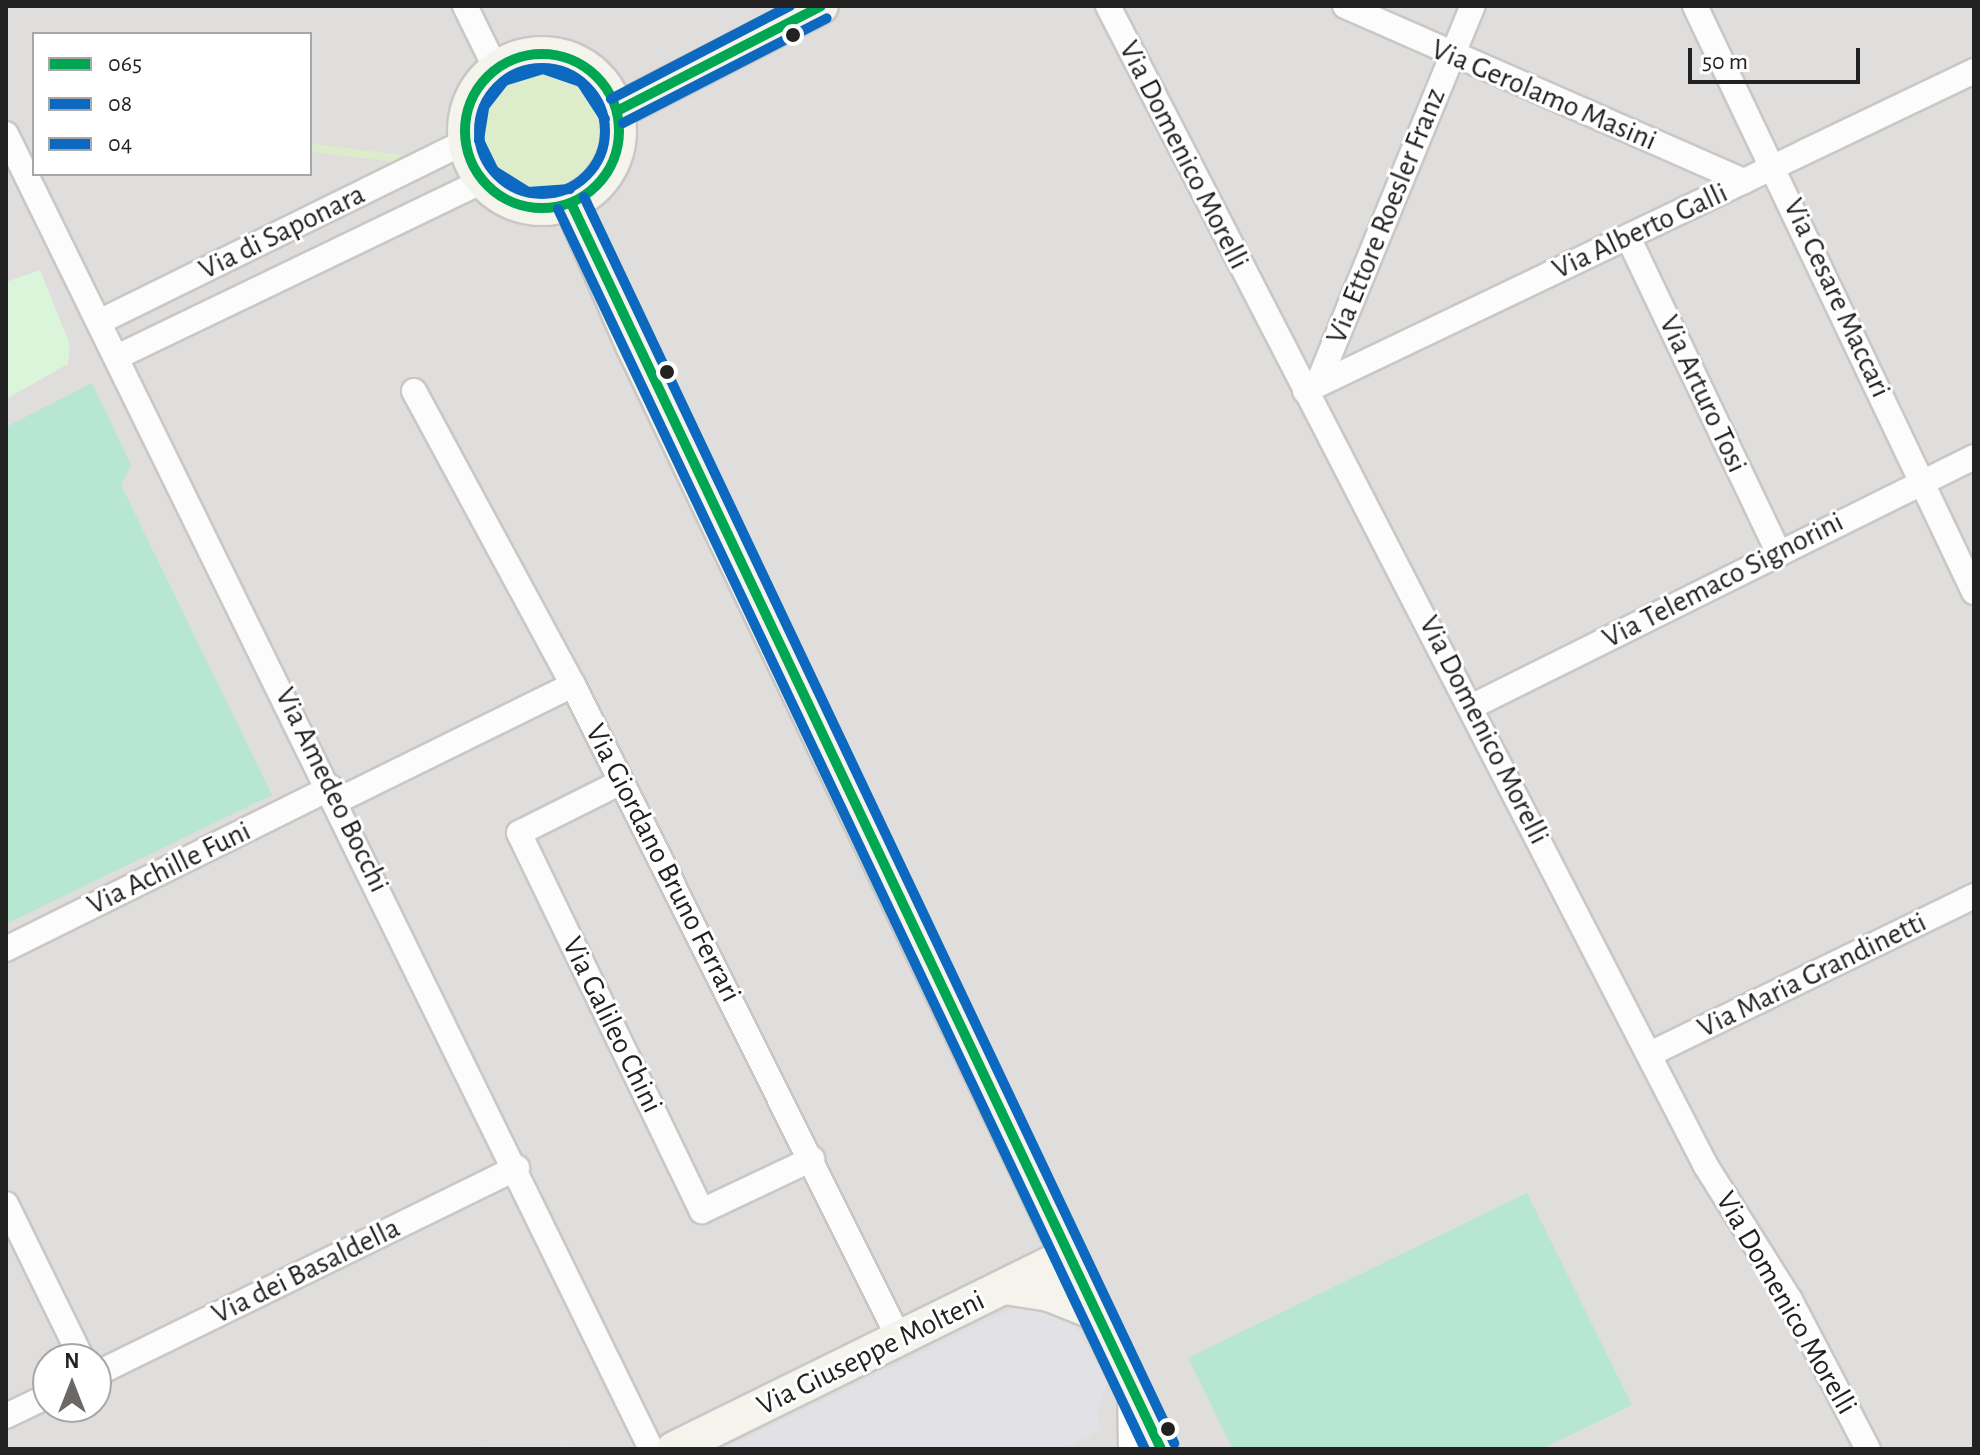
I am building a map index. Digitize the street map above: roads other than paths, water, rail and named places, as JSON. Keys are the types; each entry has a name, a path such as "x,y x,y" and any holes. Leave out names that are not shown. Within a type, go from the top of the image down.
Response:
{"street":[{"path":"465,6 496,69"},
{"path":"617,111 821,6"},
{"name":"Via Domenico Morelli","path":"1108,6 1312,387 1706,1166 1790,1300 1868,1449"},
{"name":"Via Gerolamo Masini","path":"1345,6 1450,56 1744,181"},
{"name":"Via Ettore Roesler Franz","path":"1312,387 1473,6"},
{"name":"Via Cesare Maccari","path":"1695,6 1776,166 1974,592"},
{"path":"518,57 568,58 590,70 617,111 620,133 606,175 571,203 524,206 483,181 465,142 471,101 496,69 518,57"},
{"name":"Via Alberto Galli","path":"1312,387 1974,71"},
{"name":"Via Amedeo Bocchi","path":"6,134 334,794 651,1449"},
{"name":"Via di Saponara","path":"99,322 465,142"},
{"name":"Via di Saponara","path":"117,357 483,181"},
{"path":"571,203 639,360 1161,1449"},
{"name":"Via Arturo Tosi","path":"1628,237 1778,552"},
{"name":"Via Giordano Bruno Ferrari","path":"414,391 573,685 900,1340"},
{"name":"Via Telemaco Signorini","path":"1473,706 1974,457"},
{"name":"Via Achille Funi","path":"6,949 573,685"},
{"name":"Via Galileo Chini","path":"621,782 519,833 702,1211 812,1159"},
{"name":"Via Maria Grandinetti","path":"1650,1054 1974,896"},
{"name":"Via dei Basaldella","path":"112,1366 517,1168"},
{"path":"6,1204 74,1343"},
{"name":"Via Giuseppe Molteni","path":"674,1449 1067,1256"},
{"path":"1005,1287 1049,1294 1094,1312"},
{"path":"1130,1385 1131,1449"},
{"path":"6,1416 32,1404"}]}
